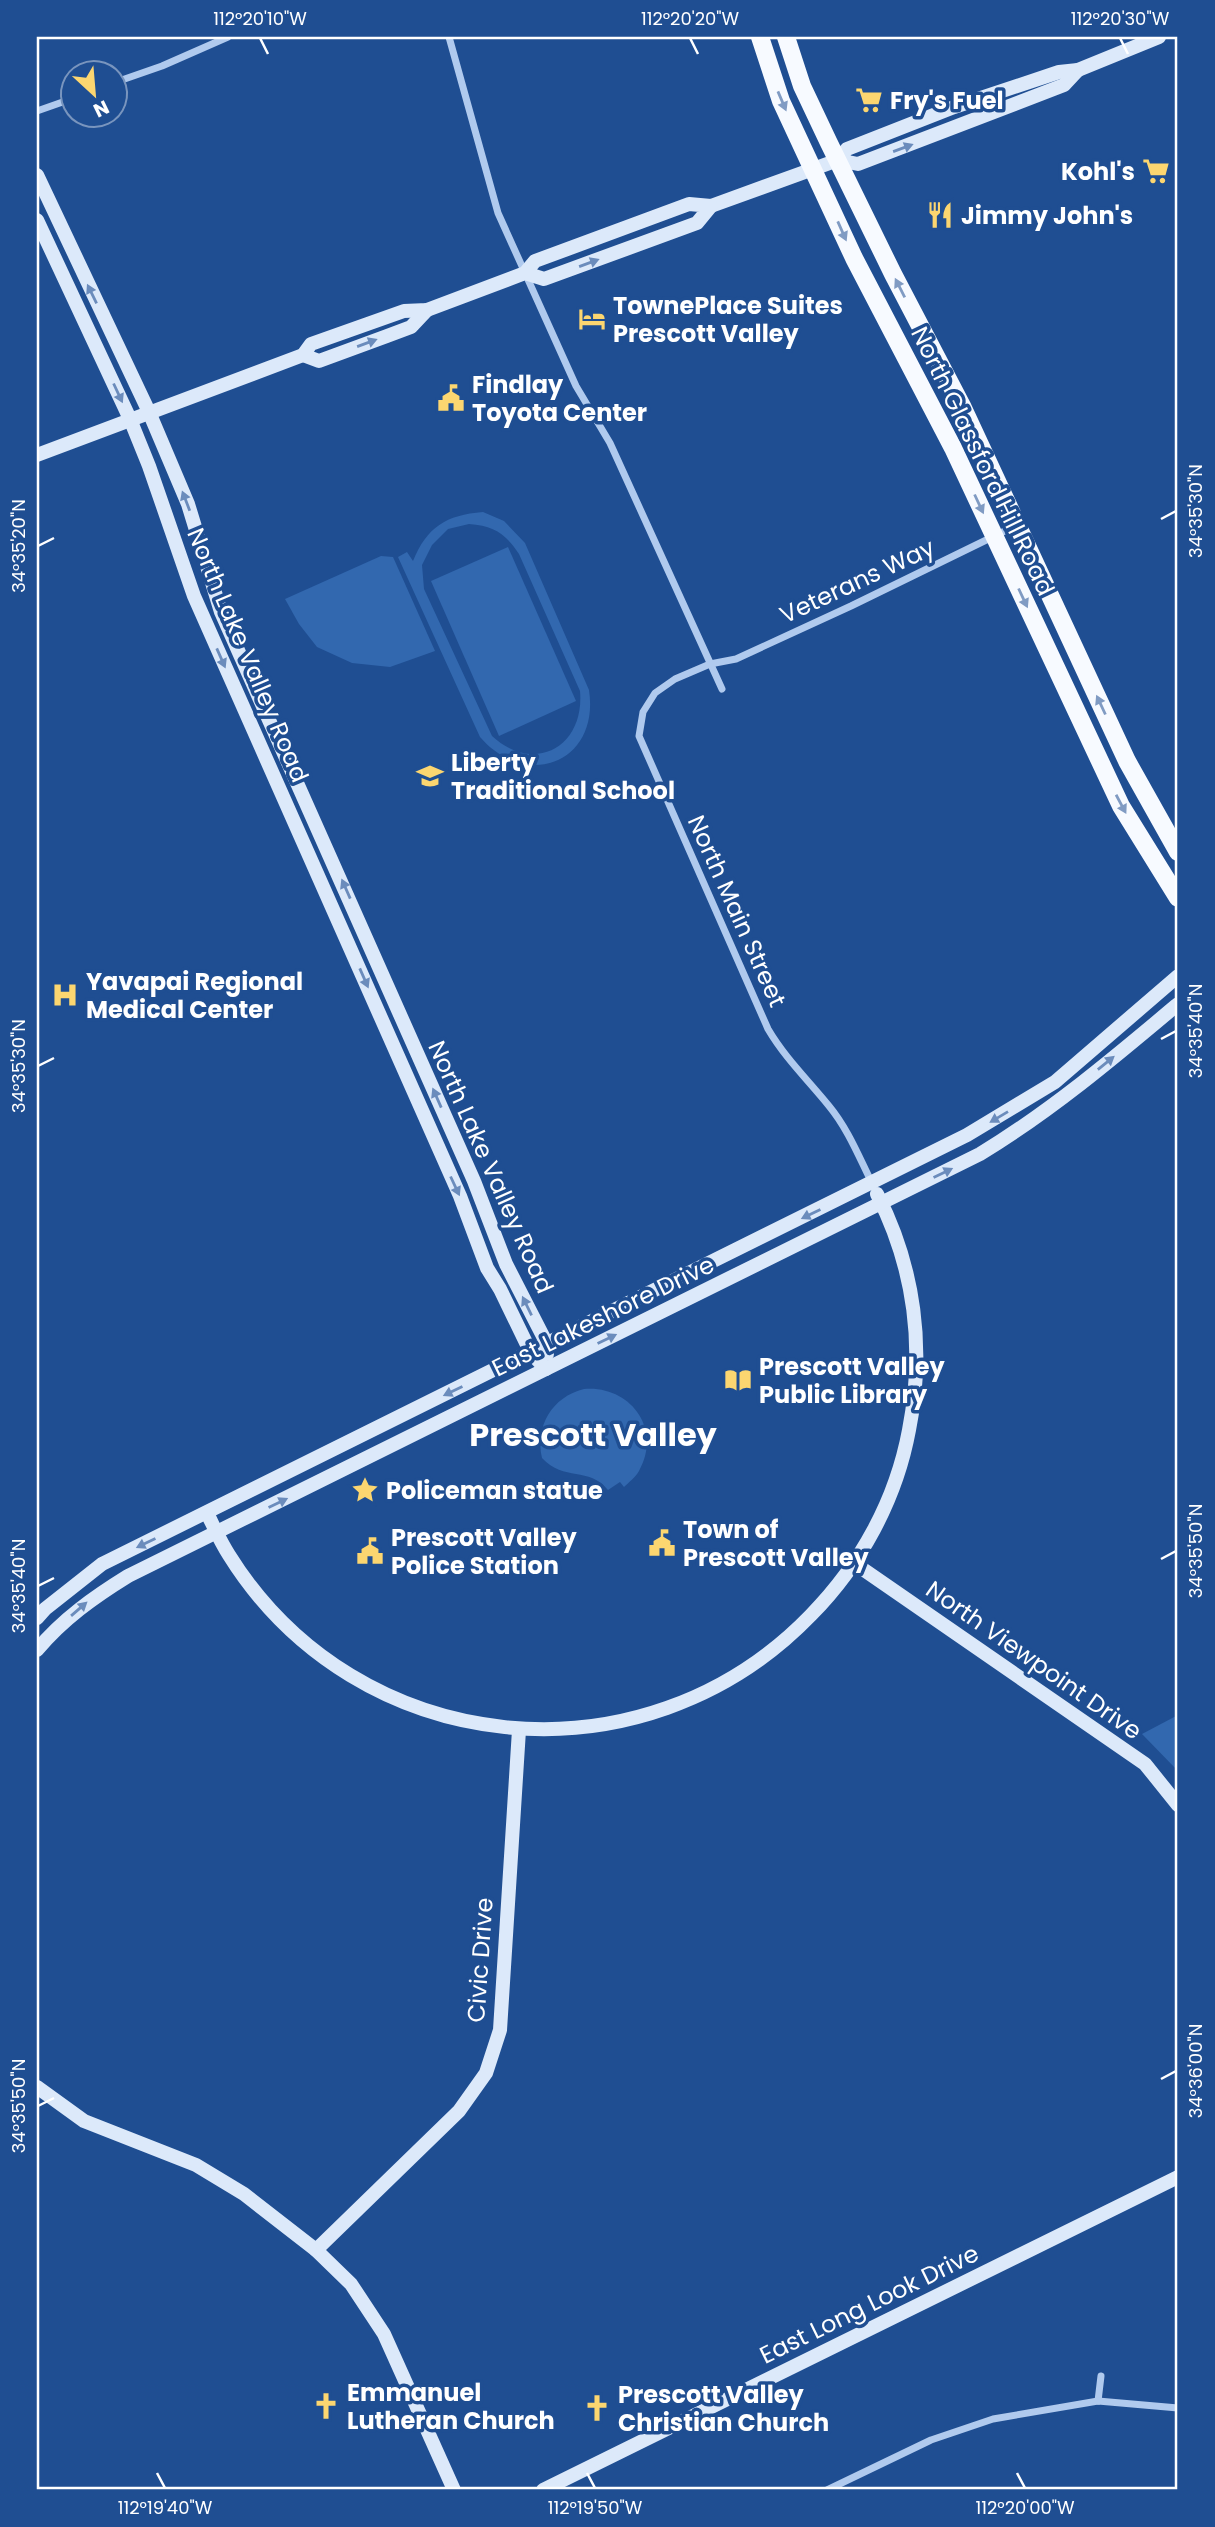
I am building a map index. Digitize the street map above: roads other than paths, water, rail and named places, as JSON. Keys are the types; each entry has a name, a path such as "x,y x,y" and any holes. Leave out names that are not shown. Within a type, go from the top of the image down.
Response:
{"main road":[{"name":"North Glassford Hill Road","path":"760,37 782,101 854,258 929,398 1121,806 1178,898"},
{"name":"North Glassford Hill Road","path":"786,37 802,86 893,274 963,408 1127,761 1178,852"}],"street":[{"path":"130,76 228,37"},
{"path":"449,37 498,213 576,386 610,443 722,689"},
{"path":"37,455 303,355 319,361 411,327 427,310 525,273 535,261 689,204 711,206 838,160 858,164 940,134 1064,85 1079,70 1159,37"},
{"path":"37,111 60,102"},
{"name":"North Lake Valley Road","path":"37,175 149,412 188,505 221,612 474,1181 506,1264 548,1344"},
{"path":"525,273 544,279 696,223 711,206"},
{"name":"North Lake Valley Road","path":"37,220 130,419 194,596 460,1196 487,1268 531,1353 546,1369"},
{"name":"Veterans Way","path":"710,664 736,659 1017,525"},
{"name":"North Main Street","path":"710,664 675,679 655,693 643,712 639,736 768,1029 781,1051 830,1107 848,1133 872,1184"},
{"name":"East Lakeshore Drive","path":"37,1618 102,1564 967,1135 1055,1082 1178,976"},
{"name":"East Lakeshore Drive","path":"37,1650 89,1601 128,1576 980,1154 1065,1096 1178,1004"},
{"path":"1055,1082 1065,1096"},
{"path":"207,1513 229,1556 268,1606 290,1629 331,1662 374,1688 429,1712 519,1730 585,1727 653,1713 709,1691 746,1670 788,1638 821,1605 854,1563 878,1521 900,1470 915,1397 917,1350 914,1301 882,1203 872,1184"},
{"path":"546,1369 548,1344"},
{"name":"North Viewpoint Drive","path":"854,1563 1145,1764 1178,1805"},
{"name":"Civic Drive","path":"316,2250 459,2111 486,2073 500,2030 519,1730"},
{"path":"37,2087 83,2121 196,2165 244,2194 316,2250 351,2284 384,2334 454,2490"},
{"name":"East Long Look Drive","path":"548,2489 1178,2177"},
{"path":"1098,2401 1101,2376"},
{"path":"827,2490 931,2440 993,2419 1098,2401 1178,2408"}],"place":[{"name":"Fry's Fuel","path":"869,100"},
{"name":"Kohl's","path":"1156,171"},
{"name":"Jimmy John's","path":"940,215"},
{"name":"TownePlace Suites Prescott Valley","path":"592,319"},
{"name":"Findlay Toyota Center","path":"451,398"},
{"name":"Liberty Traditional School","path":"430,776"},
{"name":"Yavapai Regional Medical Center","path":"65,995"},
{"name":"Prescott Valley Public Library","path":"738,1380"},
{"name":"Policeman statue","path":"365,1490"},
{"name":"Town of Prescott Valley","path":"662,1543"},
{"name":"Prescott Valley Police Station","path":"370,1551"},
{"name":"Emmanuel Lutheran Church","path":"326,2406"},
{"name":"Prescott Valley Christian Church","path":"597,2408"}],"district":[{"name":"Prescott Valley","path":"593,1434"}]}
